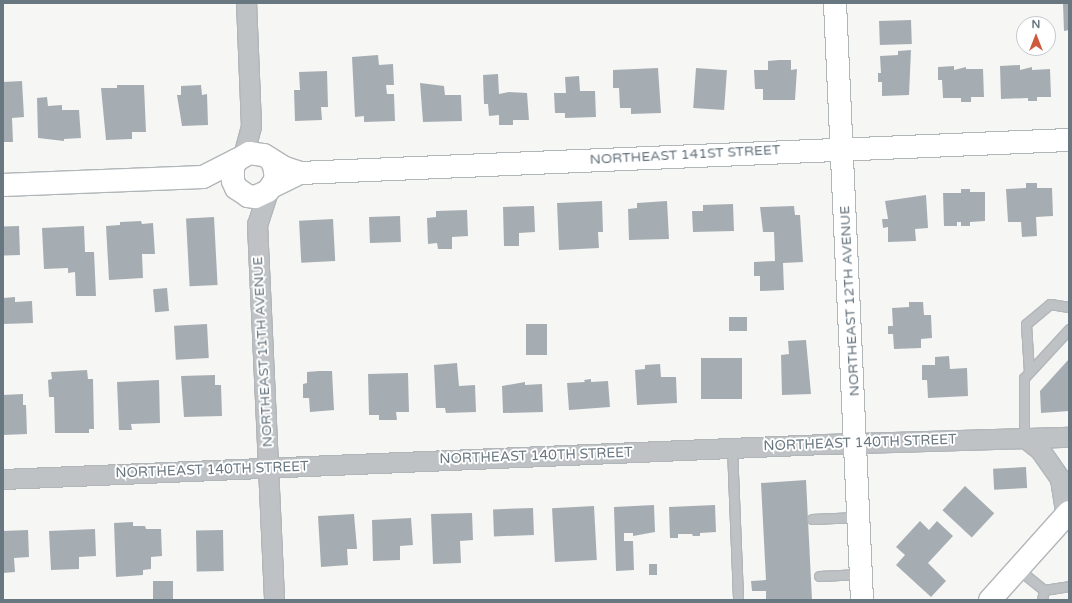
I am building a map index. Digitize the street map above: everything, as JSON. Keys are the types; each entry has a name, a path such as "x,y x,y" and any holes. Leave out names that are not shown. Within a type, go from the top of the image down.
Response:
{"street":[{"path":"246,3 253,158"},
{"name":"NORTHEAST 12TH AVENUE","path":"835,3 843,148 862,600"},
{"name":"NORTHEAST 141ST STREET","path":"253,158 300,173 843,148 1069,140"},
{"path":"3,185 203,177 253,158"},
{"path":"203,177 255,197 271,189 276,172 253,158"},
{"path":"239,190 232,174 253,158"},
{"name":"NORTHEAST 141ST STREET","path":"271,189 300,173"},
{"name":"NORTHEAST 11TH AVENUE","path":"271,189 257,224 274,600"},
{"name":"NORTHEAST 11TH AVENUE","path":"239,190 257,224"},
{"path":"990,600 1018,568 1068,516 1060,479 1040,450 1024,437"},
{"name":"NORTHEAST 140TH STREET","path":"3,479 856,443 1024,437 1069,437"}],"lane":[{"path":"1029,372 1026,324 1050,304 1069,306"},
{"path":"1024,437 1024,378 1069,329"},
{"path":"732,448 738,600"},
{"path":"812,519 859,517"},
{"path":"1018,568 1044,590 1069,586"},
{"path":"819,576 861,574"},
{"path":"1042,600 1044,590"}],"building":[{"path":"1069,3 1069,30 1064,31 1063,4"},
{"path":"911,20 912,44 880,45 879,21"},
{"path":"911,50 909,95 882,96 882,82 878,82 878,73 881,73 880,56 898,55 898,51"},
{"path":"378,55 379,65 393,64 394,85 386,85 387,94 394,94 395,121 364,122 364,116 355,117 352,57"},
{"path":"791,60 791,70 797,69 795,100 763,100 763,89 755,89 754,70 768,70 768,61"},
{"path":"1020,65 1020,70 1032,67 1032,70 1050,69 1051,97 1037,97 1037,101 1028,101 1028,98 1001,99 1000,66"},
{"path":"954,66 954,70 966,67 966,69 983,69 984,97 971,97 971,102 961,102 961,98 943,98 942,80 938,80 938,67"},
{"path":"658,68 661,113 631,114 631,108 620,108 619,88 613,88 613,70"},
{"path":"696,68 727,70 724,110 693,108"},
{"path":"327,71 328,107 321,107 322,120 295,121 294,90 300,90 299,72"},
{"path":"498,74 499,94 509,92 527,93 529,120 513,120 513,125 499,125 499,115 489,116 488,104 484,104 483,75"},
{"path":"579,76 580,91 595,91 596,117 565,118 565,113 555,113 554,93 566,93 565,77"},
{"path":"22,81 24,117 12,118 13,142 3,142 3,82"},
{"path":"420,83 444,86 445,95 461,95 462,121 423,122"},
{"path":"117,85 144,85 146,132 132,132 132,139 106,140 101,88 117,88"},
{"path":"201,85 202,95 207,94 208,125 182,126 177,95 181,95 181,86"},
{"path":"47,97 48,106 62,105 62,110 79,110 81,138 64,139 64,141 38,138 37,98"},
{"path":"1026,183 1037,183 1037,188 1052,188 1053,216 1036,217 1037,236 1022,237 1021,222 1008,222 1006,189 1026,188"},
{"path":"961,189 970,189 970,192 985,192 985,221 970,222 970,226 961,226 961,222 957,222 957,226 944,226 943,193 961,193"},
{"path":"926,195 928,228 915,229 916,241 888,242 888,227 883,228 882,219 888,219 885,201"},
{"path":"602,201 603,232 598,232 599,248 559,250 557,203"},
{"path":"667,201 669,239 629,240 628,209 637,208 637,203"},
{"path":"733,204 734,231 693,232 692,211 703,211 703,205"},
{"path":"534,206 535,232 519,233 519,246 504,246 503,207"},
{"path":"794,206 795,215 800,215 803,262 783,263 784,290 760,291 760,276 754,276 754,262 775,261 774,232 763,232 760,207"},
{"path":"467,210 468,236 452,237 452,249 438,249 437,243 428,244 427,218 436,217 436,211"},
{"path":"400,216 401,242 370,243 369,217"},
{"path":"214,217 218,285 190,286 186,218"},
{"path":"333,219 335,261 301,263 299,221"},
{"path":"141,221 142,224 153,223 155,254 142,254 143,278 109,280 106,226 120,225 120,222"},
{"path":"19,226 20,255 4,256 3,227"},
{"path":"84,226 85,252 94,252 96,296 76,296 75,272 68,273 68,268 44,269 42,228"},
{"path":"167,288 169,311 155,312 153,289"},
{"path":"15,297 15,302 32,301 33,323 3,324 3,298"},
{"path":"909,302 923,302 924,315 931,315 932,338 921,339 921,348 894,349 893,334 888,334 888,326 893,326 892,308 909,307"},
{"path":"729,317 747,317 747,331 729,331"},
{"path":"207,324 209,358 176,360 174,326"},
{"path":"526,324 547,324 547,355 526,355"},
{"path":"806,340 811,394 782,395 781,355 789,354 788,341"},
{"path":"949,356 950,369 967,368 968,396 928,398 927,380 922,380 922,365 935,365 935,357"},
{"path":"701,358 742,358 742,399 701,399"},
{"path":"1069,359 1069,411 1041,413 1040,391"},
{"path":"457,363 459,386 475,385 476,412 446,413 445,408 436,408 434,365"},
{"path":"660,364 661,377 676,377 677,403 637,405 635,370 645,369 645,365"},
{"path":"87,370 88,379 93,379 94,429 89,429 89,433 55,433 54,397 49,397 48,380 52,379 51,372"},
{"path":"332,371 334,410 310,412 309,398 303,398 303,384 307,383 307,372"},
{"path":"408,373 409,412 396,412 397,420 379,420 379,415 369,415 368,374"},
{"path":"215,375 215,385 221,385 222,416 184,417 181,376"},
{"path":"591,379 591,382 608,381 610,407 569,410 567,383 585,382 584,380"},
{"path":"159,380 160,423 131,424 132,430 119,430 117,382"},
{"path":"525,382 525,385 542,384 543,412 503,413 502,386"},
{"path":"23,394 23,405 26,405 27,434 3,435 3,395"},
{"path":"1026,467 1027,488 994,490 993,469"},
{"path":"806,480 812,600 766,600 766,591 752,591 751,581 766,580 761,483"},
{"path":"965,486 994,513 972,537 942,510"},
{"path":"654,505 655,532 633,536 633,533 624,533 624,541 633,541 634,570 616,571 614,507"},
{"path":"715,505 716,532 700,533 700,536 693,536 692,534 678,534 678,538 670,538 669,507"},
{"path":"594,506 597,560 555,562 552,508"},
{"path":"533,508 534,535 494,536 493,509"},
{"path":"472,513 473,540 460,541 461,563 433,564 431,514"},
{"path":"354,514 357,549 347,549 348,565 321,567 318,516"},
{"path":"411,518 413,545 400,546 400,560 373,561 372,520"},
{"path":"920,521 929,530 937,521 953,536 928,563 946,581 931,597 896,565 905,555 896,547"},
{"path":"133,522 133,526 145,526 146,529 161,529 162,556 151,557 151,569 143,570 143,575 116,577 114,523"},
{"path":"95,529 96,556 79,557 79,569 51,570 49,531"},
{"path":"28,530 29,557 14,558 15,572 3,573 3,531"},
{"path":"196,530 223,530 224,571 197,571"},
{"path":"649,564 657,564 657,575 649,575"},
{"path":"153,581 173,581 173,600 153,600"}]}
